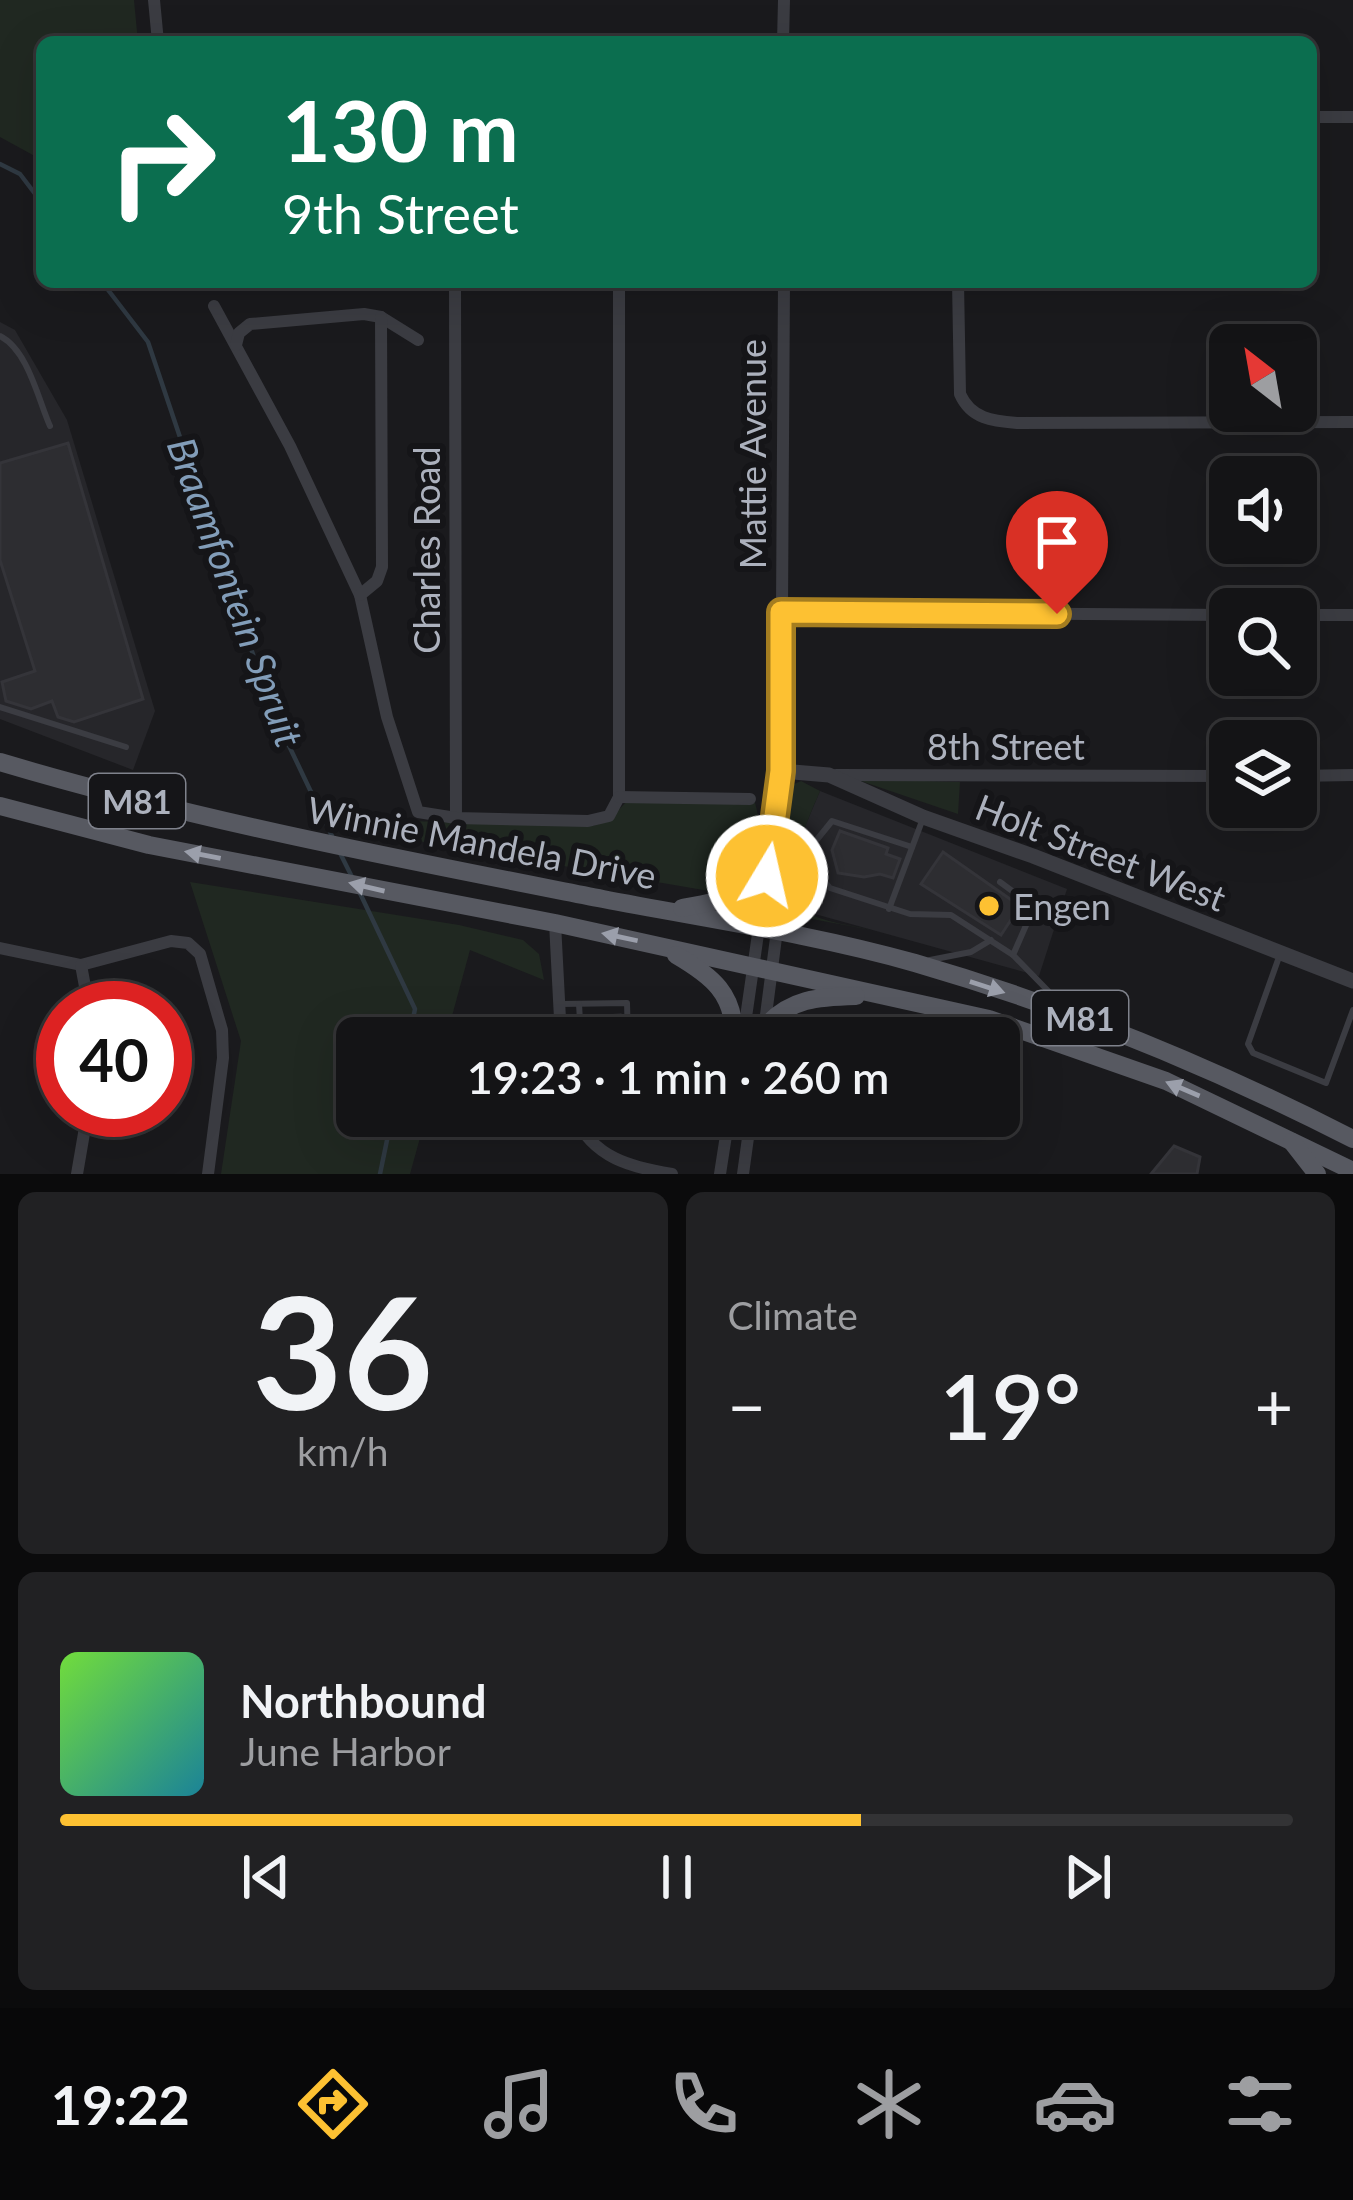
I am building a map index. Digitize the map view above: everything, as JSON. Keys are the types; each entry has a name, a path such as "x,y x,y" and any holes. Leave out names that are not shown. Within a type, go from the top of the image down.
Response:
{"main road":[{"name":"Winnie Mandela Drive","path":"0,762 112,796 275,835 768,929 915,963 1076,1016 1218,1072 1353,1138"},
{"name":"Winnie Mandela Drive","path":"0,806 149,844 555,923 944,1008 1043,1036 1166,1081 1353,1172"},
{"path":"666,911 740,893 760,874 773,851"},
{"path":"663,946 724,991 734,1017"},
{"path":"774,1017 800,1000 854,995 944,1008"},
{"path":"1289,1138 1316,1174"}],"street":[{"path":"154,0 157,36"},
{"path":"783,36 784,0"},
{"path":"1317,117 1353,117"},
{"name":"Charles Road","path":"455,288 456,818"},
{"path":"214,306 360,595 386,717 412,802 422,814 456,818 588,821 609,815 619,797 619,288"},
{"name":"Mattie Avenue","path":"764,1017 781,771 784,288"},
{"path":"958,288 960,394 968,409 986,418 1017,423 1353,422"},
{"path":"236,345 244,327 261,321 364,314 381,316 418,340"},
{"path":"360,595 377,581 382,567 381,316"},
{"path":"781,612 1209,615"},
{"path":"1317,615 1353,615"},
{"name":"Mattie Avenue","path":"768,929 781,771"},
{"name":"8th Street","path":"781,771 1209,776"},
{"name":"Holt Street West","path":"829,775 923,818 1353,981"},
{"path":"1317,776 1353,775"},
{"path":"619,797 750,799"},
{"path":"555,923 559,1017"},
{"path":"0,948 81,965 171,941 188,943 200,954 224,1044 208,1174"},
{"path":"81,965 84,981"},
{"name":"Mattie Avenue","path":"746,1017 764,969"},
{"path":"77,1174 83,1137"},
{"path":"587,1137 620,1163 673,1174"},
{"path":"719,1174 725,1137"},
{"path":"743,1174 748,1137"}],"lane":[{"path":"0,336 12,344 23,363 50,426"},
{"path":"0,707 126,746"},
{"path":"889,909 923,818"},
{"path":"912,847 837,820 815,842 815,868 823,882 841,895 910,914 950,915 1013,955 1076,1016"},
{"path":"1000,882 1034,908 1013,955"},
{"path":"915,963 971,952 991,940"},
{"path":"1281,953 1248,1044 1253,1053 1326,1083 1353,1010"},
{"path":"557,1004 627,1003 627,1017"},
{"path":"579,1004 580,1017"}],"shaded area":[{"path":"0,0 134,0 137,36 36,36 36,157 0,137"},
{"path":"0,322 15,330 67,420 155,711 133,770 0,719"},
{"path":"855,779 960,782 958,814"},
{"path":"801,781 820,791 798,850 794,897 815,916 872,930 801,917 790,905 786,794"},
{"path":"820,791 1067,889 1039,976 804,911 792,892 795,867 801,836"},
{"path":"629,799 755,803 758,830 753,856 738,878 715,892 418,841 408,821 593,826 608,821"},
{"path":"190,882 459,925 523,940 539,954 544,980 470,950 452,1017 336,1017 336,1137 420,1137 410,1174 221,1174 241,1041"}],"building":[{"path":"68,443 143,699 74,722 58,717 52,701 31,709 6,701 2,682 35,671 0,560 0,463"},
{"path":"840,831 888,848 886,854 900,859 893,878 838,873 832,850"},
{"path":"943,852 1020,906 1001,935 921,884"},
{"path":"1174,1146 1200,1157 1197,1174 1151,1174"}],"waterway":[{"name":"Braamfontein Spruit","path":"0,164 20,174 36,195"},
{"name":"Braamfontein Spruit","path":"107,288 148,342 271,708 332,836"},
{"name":"Braamfontein Spruit","path":"339,851 353,879"},
{"name":"Braamfontein Spruit","path":"358,889 415,1009 413,1017"},
{"name":"Braamfontein Spruit","path":"380,1174 388,1137"}],"place":[{"name":"Engen","path":"989,906"}],"route":[{"path":"767,876 781,771 781,612 1057,614"}]}
